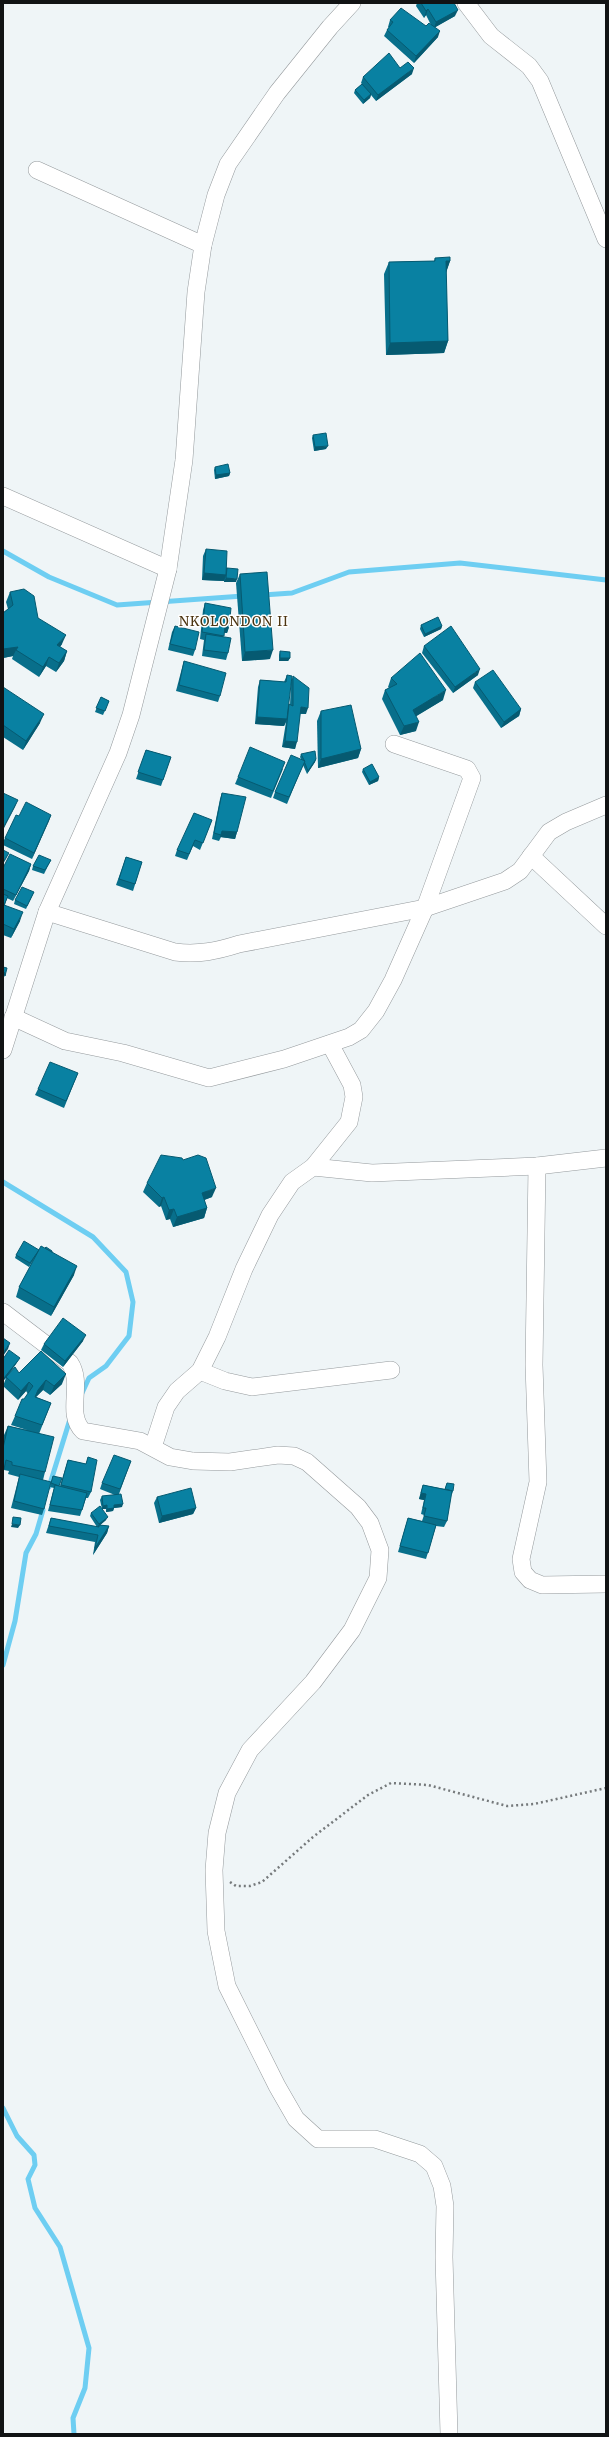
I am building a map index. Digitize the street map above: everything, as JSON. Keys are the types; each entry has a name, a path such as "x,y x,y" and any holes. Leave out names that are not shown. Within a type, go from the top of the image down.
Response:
{"street":[{"path":"3,1050 47,912 118,753 131,715 168,569 184,460 196,292 202,245 228,164 277,93 330,27 352,3"},
{"path":"466,3 491,36 529,66 540,81 606,239"},
{"path":"37,170 202,245"},
{"path":"3,496 168,569"},
{"path":"13,1017 65,1041 123,1053 209,1078 284,1059 330,1044 361,1030 376,1011 393,980 425,908 472,778 467,769 394,744"},
{"path":"47,912 175,952 192,954 211,952 239,944 425,908 505,881 520,871 549,832 566,822 606,805"},
{"path":"531,856 606,926"},
{"path":"153,1447 166,1407 177,1391 200,1371 217,1337 244,1269 270,1215 292,1182 313,1167 349,1122 353,1110 352,1085 330,1044"},
{"path":"313,1167 372,1173 537,1166 606,1158"},
{"path":"537,1166 534,1365 538,1482 521,1559 523,1572 530,1580 542,1585 606,1584"},
{"path":"3,1312 70,1363 75,1372 75,1416 77,1425 83,1431 140,1441 170,1457 193,1461 230,1462 278,1455 294,1456 307,1462 358,1507 370,1523 380,1550 378,1578 352,1630 313,1682 250,1750 227,1793 217,1833 214,1870 216,1931 227,1986 277,2086 296,2119 318,2139 375,2139 420,2154 434,2166 442,2186 445,2206 444,2257 449,2434"},
{"path":"200,1371 225,1381 252,1387 391,1370"}],"path":[{"path":"214,1870 236,1886 250,1886 262,1882 313,1837 368,1795 391,1783 428,1785 507,1806 534,1804 606,1788"}],"building":[{"path":"421,3 454,3 458,10 436,22 428,9 426,11"},
{"path":"401,8 426,26 429,23 440,31 416,56 387,30 393,22 390,20"},
{"path":"389,53 400,68 408,62 414,68 378,95 363,77"},
{"path":"362,84 371,94 364,100 355,90"},
{"path":"450,257 450,261 446,261 448,341 390,343 389,262 435,261 435,258"},
{"path":"326,433 328,446 315,447 313,435"},
{"path":"228,464 230,473 216,475 215,467"},
{"path":"206,549 227,551 226,575 204,573"},
{"path":"227,568 238,569 237,579 226,578"},
{"path":"267,572 273,650 245,652 240,574"},
{"path":"24,589 34,596 38,618 66,635 57,645 67,651 59,663 49,657 43,667 16,650 18,647 3,649 3,613 13,605 10,592"},
{"path":"205,603 231,608 229,627 225,626 224,636 202,632"},
{"path":"438,617 442,626 425,634 421,625"},
{"path":"175,626 199,632 195,650 170,644"},
{"path":"451,626 480,669 455,687 424,646"},
{"path":"206,634 231,638 228,653 204,650"},
{"path":"280,651 290,652 290,658 280,658"},
{"path":"420,653 446,690 413,710 419,722 404,726 385,690 397,684 391,678"},
{"path":"184,661 226,673 220,696 179,685"},
{"path":"493,670 521,709 504,722 475,682"},
{"path":"287,675 292,676 287,719 257,717 260,680 286,682"},
{"path":"293,676 309,688 308,708 301,707 297,742 285,741 289,704 293,706"},
{"path":"3,687 44,714 26,741 3,725"},
{"path":"101,697 109,701 105,711 96,708"},
{"path":"351,705 361,749 321,759 321,711"},
{"path":"250,747 285,762 273,791 238,777"},
{"path":"146,750 171,757 163,780 138,772"},
{"path":"315,751 316,759 308,771 301,754"},
{"path":"291,755 305,761 289,797 275,792"},
{"path":"372,764 379,777 370,782 363,769"},
{"path":"3,793 18,800 3,828"},
{"path":"222,793 246,797 237,832 222,831 221,835 214,833"},
{"path":"26,802 51,815 34,853 5,838 16,815 19,816"},
{"path":"194,813 212,820 203,843 195,840 189,854 177,850"},
{"path":"3,850 9,853 3,862"},
{"path":"10,854 31,864 16,895 3,889 3,868"},
{"path":"39,855 51,860 45,870 33,866"},
{"path":"126,857 142,862 135,884 119,879"},
{"path":"22,887 34,892 27,906 15,900"},
{"path":"3,894 8,896 4,905 23,912 14,929 3,924"},
{"path":"3,967 7,968 5,976 5,973 3,973"},
{"path":"50,1062 78,1073 66,1101 38,1089"},
{"path":"161,1155 182,1158 183,1160 198,1155 206,1158 216,1188 202,1193 207,1208 177,1217 174,1209 169,1210 164,1197 162,1198 147,1183"},
{"path":"24,1241 39,1250 30,1263 16,1255"},
{"path":"41,1246 77,1266 54,1307 19,1287"},
{"path":"63,1318 86,1335 65,1361 44,1344"},
{"path":"3,1338 10,1343 3,1353"},
{"path":"9,1350 20,1358 4,1378 3,1359"},
{"path":"41,1351 66,1374 54,1386 46,1380 38,1390 35,1397 51,1403 42,1425 15,1416 22,1399 24,1399 33,1386 29,1382 21,1391 6,1377 15,1367 19,1373"},
{"path":"8,1426 54,1437 45,1472 12,1465 12,1462 6,1460 3,1469 3,1448"},
{"path":"114,1455 131,1461 120,1489 102,1483"},
{"path":"88,1457 97,1460 91,1492 61,1485 68,1460 86,1464"},
{"path":"20,1474 51,1482 44,1509 14,1501"},
{"path":"53,1476 62,1478 59,1486 51,1483"},
{"path":"447,1483 454,1484 453,1491 445,1489"},
{"path":"55,1485 87,1493 82,1510 50,1505"},
{"path":"423,1485 452,1491 447,1521 424,1516 426,1508 423,1508 426,1494 421,1493"},
{"path":"191,1488 196,1508 162,1516 157,1497"},
{"path":"121,1494 123,1504 114,1505 114,1508 107,1509 107,1505 103,1506 102,1496"},
{"path":"100,1506 108,1517 99,1524 91,1513"},
{"path":"13,1517 21,1518 20,1525 12,1524"},
{"path":"51,1518 99,1527 99,1525 109,1526 95,1548 98,1535 49,1526"},
{"path":"408,1518 436,1525 428,1553 400,1546"}],"waterway":[{"path":"3,551 49,577 117,605 243,596"},
{"path":"263,595 292,593 349,572 460,563 606,580"},
{"path":"3,1182 93,1237 126,1272 133,1302 129,1336 106,1366 89,1378 82,1393"},
{"path":"49,1487 71,1416"},
{"path":"3,1665 15,1621 26,1553 36,1534 43,1510"},
{"path":"3,2108 17,2136 34,2155 35,2165 28,2179 35,2208 60,2247 89,2348 85,2388 73,2418 74,2434"}],"district":[{"name":"NKOLONDON II","path":"234,621"}]}
